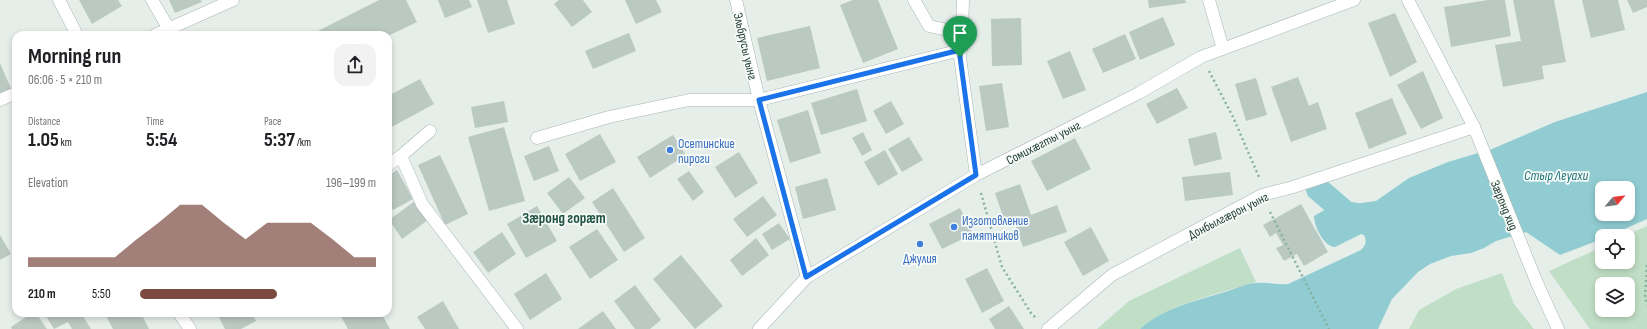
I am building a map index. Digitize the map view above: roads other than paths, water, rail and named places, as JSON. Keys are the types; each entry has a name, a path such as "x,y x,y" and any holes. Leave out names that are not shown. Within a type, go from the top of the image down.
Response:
{"street":[{"path":"59,0 75,31"},
{"path":"152,0 169,29"},
{"path":"164,31 233,0"},
{"name":"Эльбрусы уынг","path":"736,0 759,100 806,277"},
{"path":"914,0 928,26 962,33"},
{"path":"963,0 960,57 976,175"},
{"path":"1209,0 1223,49"},
{"name":"Сомихæгты уынг","path":"764,327 806,277 976,175 1139,93 1201,57 1354,0"},
{"name":"Зæронд хид","path":"1408,0 1474,127 1537,283 1558,329"},
{"path":"537,138 609,117 689,100 759,100 960,50"},
{"path":"0,100 12,95"},
{"name":"Донбылгæрон уынг","path":"1048,329 1112,275 1262,195 1293,187 1474,127"},
{"path":"392,162 430,131"},
{"path":"401,156 422,204 517,329"},
{"path":"182,317 190,329"}],"water":[{"name":"Стыр Леуахи","path":"1647,92 1647,219 1625,229 1595,229 1595,242 1560,255 1526,232 1496,241 1471,253 1451,256 1430,264 1418,272 1392,299 1378,329 1140,329 1149,321 1181,306 1250,284 1288,284 1361,250 1365,245 1366,239 1364,235 1361,234 1335,247 1327,244 1320,235 1314,220 1314,216 1328,208 1376,201 1409,178 1448,162 1492,149 1555,122"}],"waterway":[{"path":"1318,189 1346,213 1367,217"}],"place":[{"name":"Осетинские пироги","path":"670,150"},
{"name":"Изготовление памятников","path":"954,227"},
{"name":"Джулия","path":"920,244"}],"district":[{"name":"Зæронд горæт","path":"564,218"}]}
